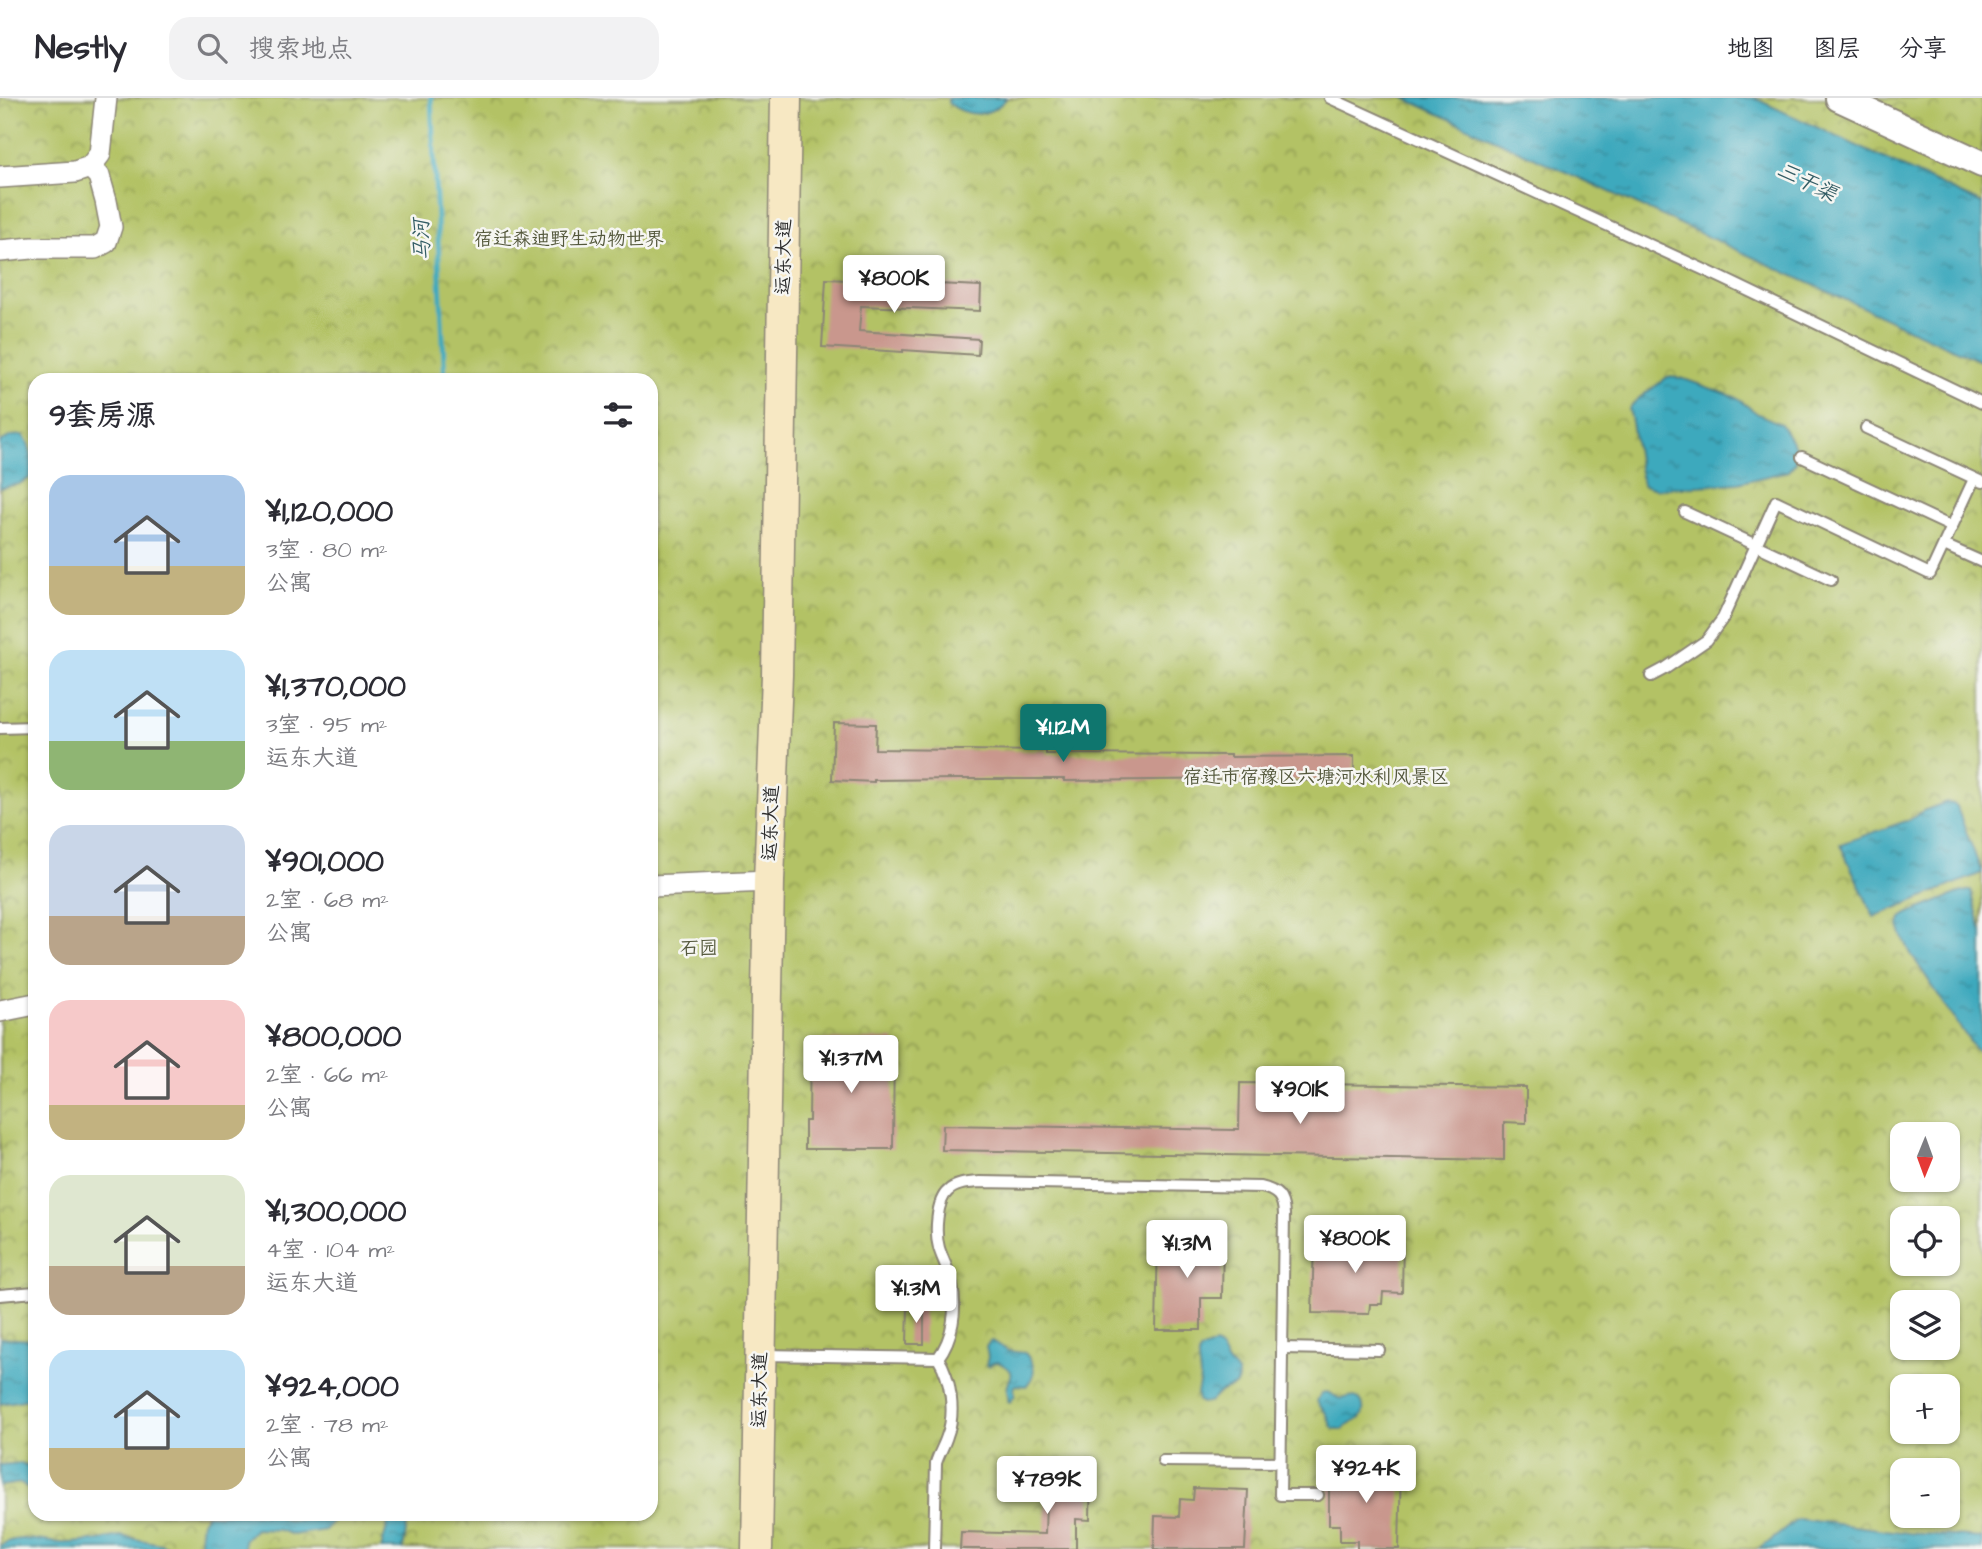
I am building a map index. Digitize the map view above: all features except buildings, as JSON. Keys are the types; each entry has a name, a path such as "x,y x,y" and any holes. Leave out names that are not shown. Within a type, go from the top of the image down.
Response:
{"main road":[{"name":"运东大道","path":"757,1549 769,881 777,675 786,98"}],"street":[{"path":"0,177 75,172 90,167 100,154 106,98"},
{"path":"1839,98 1982,164"},
{"path":"0,251 94,248 106,242 111,227 106,201 99,176 90,167"},
{"path":"658,886 769,881"},
{"path":"0,1011 28,1005"}],"lane":[{"path":"1330,98 1722,278 1982,403"},
{"path":"1651,676 1683,658 1707,640 1723,618 1776,501 1930,574 1978,481 1866,428"},
{"path":"1801,457 1952,527"},
{"path":"1685,512 1831,580"},
{"path":"1944,545 1982,562"},
{"path":"0,728 28,727"},
{"path":"938,1358 947,1347 951,1335 954,1307 953,1285 939,1248 937,1232 937,1219 946,1193 951,1188 980,1182 1261,1187 1275,1191 1282,1199 1284,1214 1280,1495 1318,1495"},
{"path":"0,1295 28,1293"},
{"path":"1282,1348 1379,1350"},
{"path":"760,1355 938,1358"},
{"path":"934,1549 936,1463 947,1437 951,1408 946,1371 938,1358"},
{"path":"1163,1461 1280,1462"}],"green space":[{"name":"宿迁市宿豫区六塘河水利风景区","path":"0,98 1982,98 1982,1549 0,1549"}],"water":[{"path":"948,98 1007,98 993,109 979,114 956,108 948,103"},
{"name":"三干渠","path":"1404,98 1754,98 1982,204 1982,362"},
{"path":"1667,377 1681,378 1735,397 1758,414 1781,424 1796,448 1796,462 1788,471 1738,483 1656,489 1643,485 1629,409 1636,400"},
{"path":"23,435 28,445 28,479 0,488 0,442 11,436"},
{"path":"1947,802 1956,805 1982,873 1874,917 1840,844 1909,820 1923,811"},
{"path":"1971,890 1982,932 1982,1052 1974,1048 1911,954 1899,926 1901,918 1907,914"},
{"path":"0,1338 28,1340 28,1399 0,1404"},
{"path":"990,1341 1008,1351 1025,1353 1033,1366 1030,1382 1026,1386 1016,1385 1015,1395 1010,1402 1007,1390 1011,1372 998,1362 986,1365 986,1347"},
{"path":"1215,1345 1238,1373 1238,1379 1235,1386 1223,1390 1210,1402 1201,1403 1197,1397 1200,1377 1198,1357 1202,1350"},
{"path":"1327,1392 1340,1399 1350,1396 1358,1398 1363,1407 1361,1417 1343,1429 1333,1428 1317,1401 1321,1393"},
{"path":"21,1463 28,1466 28,1488 21,1483 0,1486 0,1465"},
{"path":"1798,1519 1909,1533 1982,1538 1982,1549 1760,1549"},
{"path":"202,1521 333,1521 325,1530 293,1535 279,1530 255,1529 244,1540 244,1549 199,1549"},
{"path":"408,1521 403,1549 381,1549 388,1523"},
{"path":"120,1536 161,1544 172,1549 0,1549 0,1546 7,1542 23,1539 72,1543"}],"waterway":[{"name":"马河","path":"431,98 445,373"}],"park label":[{"name":"宿迁森迪野生动物世界","path":"569,239"},
{"name":"石园","path":"699,948"}]}
